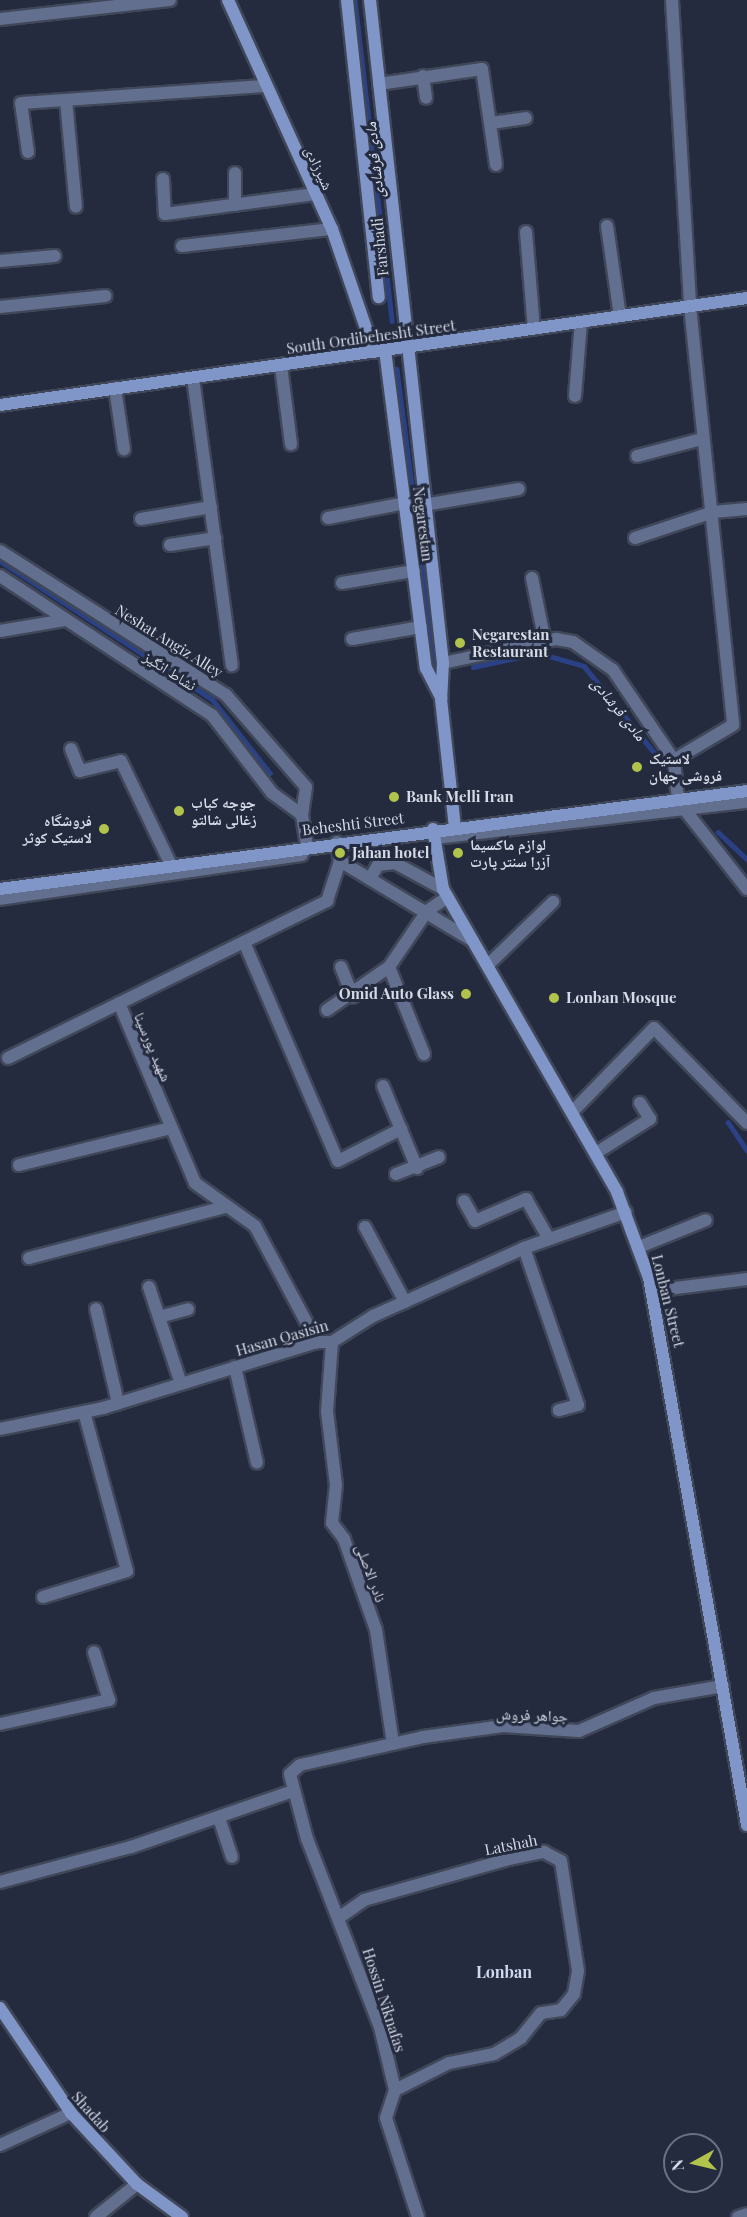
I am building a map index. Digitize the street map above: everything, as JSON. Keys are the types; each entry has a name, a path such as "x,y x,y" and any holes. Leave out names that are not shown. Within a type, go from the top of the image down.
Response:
{"street":[{"path":"0,19 170,0"},
{"name":"شیرزادی","path":"228,0 264,86 332,229 379,351"},
{"name":"Farshadi","path":"347,0 379,297"},
{"name":"Farshadi","path":"370,0 405,347"},
{"path":"672,0 690,306 702,440 713,512 733,725 674,760"},
{"path":"358,89 423,76 482,69 496,165"},
{"path":"423,76 426,98"},
{"path":"28,152 21,103 264,86"},
{"path":"66,99 76,207"},
{"path":"491,123 526,118"},
{"path":"235,173 235,205"},
{"path":"163,179 165,214 315,194"},
{"path":"607,226 620,316"},
{"path":"182,246 332,229"},
{"path":"526,232 534,329"},
{"path":"0,261 55,256"},
{"path":"0,307 105,296"},
{"name":"South Ordibehesht Street","path":"0,405 747,298"},
{"path":"575,396 581,322"},
{"name":"Negarestan","path":"405,347 443,663 441,699 455,827"},
{"name":"Negarestan","path":"379,351 405,503 426,668 441,699"},
{"path":"280,366 291,444"},
{"path":"192,378 231,665"},
{"path":"116,388 124,449"},
{"path":"637,456 702,440"},
{"path":"424,505 519,489"},
{"path":"328,518 405,503"},
{"path":"141,519 211,507"},
{"path":"635,538 713,512 747,509"},
{"path":"170,545 215,538"},
{"name":"Neshat Angiz Alley","path":"1,553 226,694 306,788 302,815 307,845"},
{"path":"342,583 414,571"},
{"name":"نشاط انگیز","path":"0,576 212,716 272,793 302,815"},
{"path":"532,578 545,642"},
{"path":"0,631 66,620"},
{"path":"352,639 421,627"},
{"path":"443,663 545,642 573,642 613,670 674,760 681,805 747,889"},
{"path":"71,749 80,771 121,761 171,865"},
{"name":"Beheshti Street","path":"0,899 338,851 434,833 681,805 747,791"},
{"name":"Beheshti Street","path":"434,833 455,827 681,805 747,802"},
{"name":"Lonban Street","path":"434,833 445,893 473,941 490,963 573,1111 626,1212 639,1247 652,1291 747,1825"},
{"name":"Beheshti Street","path":"0,889 307,845 338,851"},
{"path":"338,851 371,877 473,941"},
{"name":"شهید پورسینا","path":"317,1342 255,1226 225,1207 195,1183 119,1003 327,901 338,851"},
{"path":"327,1010 353,997 388,967 427,911 445,893 395,862 378,865 371,877"},
{"path":"490,963 553,902"},
{"path":"244,942 338,1161 401,1129"},
{"path":"341,967 353,997"},
{"path":"388,967 424,1054"},
{"path":"8,1058 119,1003"},
{"path":"573,1111 654,1028 747,1123"},
{"path":"382,1086 417,1168"},
{"path":"596,1153 650,1119 640,1103"},
{"path":"19,1165 171,1128"},
{"path":"396,1174 417,1168 439,1157"},
{"path":"465,1201 475,1221 526,1199 549,1239"},
{"path":"29,1258 225,1207"},
{"name":"Hasan Qasisin","path":"0,1429 84,1412 317,1342 332,1342 405,1302 524,1248 626,1212"},
{"path":"639,1247 706,1220"},
{"path":"365,1227 405,1302"},
{"path":"524,1248 578,1405 559,1410"},
{"path":"652,1291 747,1279"},
{"path":"149,1287 181,1384"},
{"path":"96,1309 118,1403"},
{"path":"159,1317 188,1309"},
{"name":"نادر الاصلی","path":"332,1342 327,1411 336,1485 332,1523 344,1539 376,1630 393,1744"},
{"path":"235,1367 257,1463"},
{"path":"43,1597 127,1571 84,1412"},
{"path":"0,1724 109,1700 93,1652"},
{"name":"جواهر فروش","path":"290,1792 290,1774 300,1765 393,1744 503,1726 579,1731 654,1698 723,1686"},
{"path":"0,1882 219,1818 290,1792"},
{"name":"Hossin Niknafas","path":"290,1792 340,1917 380,2027 395,2090"},
{"path":"219,1818 232,1857"},
{"name":"Latshah","path":"340,1917 364,1900 410,1884 544,1852 561,1861 578,1971 574,1994 561,2010 541,2013 521,2038 494,2054 449,2063 395,2090"},
{"name":"Shadab","path":"0,2008 71,2113 137,2184 182,2217"},
{"path":"395,2090 386,2118 418,2217"},
{"path":"0,2145 71,2113"},
{"path":"96,2217 137,2184"},
{"path":"738,2217 747,2214"}],"waterway":[{"name":"مادی فرشادی","path":"355,0 392,321"},
{"name":"مادی فرشادی","path":"397,369 436,675"},
{"path":"0,561 212,699 270,773"},
{"name":"مادی فرشادی","path":"473,667 539,653 584,666 658,757"},
{"name":"مادی فرشادی","path":"718,832 747,859"},
{"path":"728,1122 747,1150"}],"place":[{"name":"Negarestan Restaurant","path":"460,643"},
{"name":"لاستیک فروشی جهان","path":"637,767"},
{"name":"Bank Melli Iran","path":"394,797"},
{"name":"جوجه کباب زغالی شالتو","path":"179,811"},
{"name":"فروشگاه لاستیک کوثر","path":"104,829"},
{"name":"Jahan hotel","path":"340,853"},
{"name":"لوازم ماکسیما آزرا سنتر پارت","path":"458,853"},
{"name":"Omid Auto Glass","path":"466,994"},
{"name":"Lonban Mosque","path":"554,998"}],"district":[{"name":"Lonban","path":"504,1972"}]}
